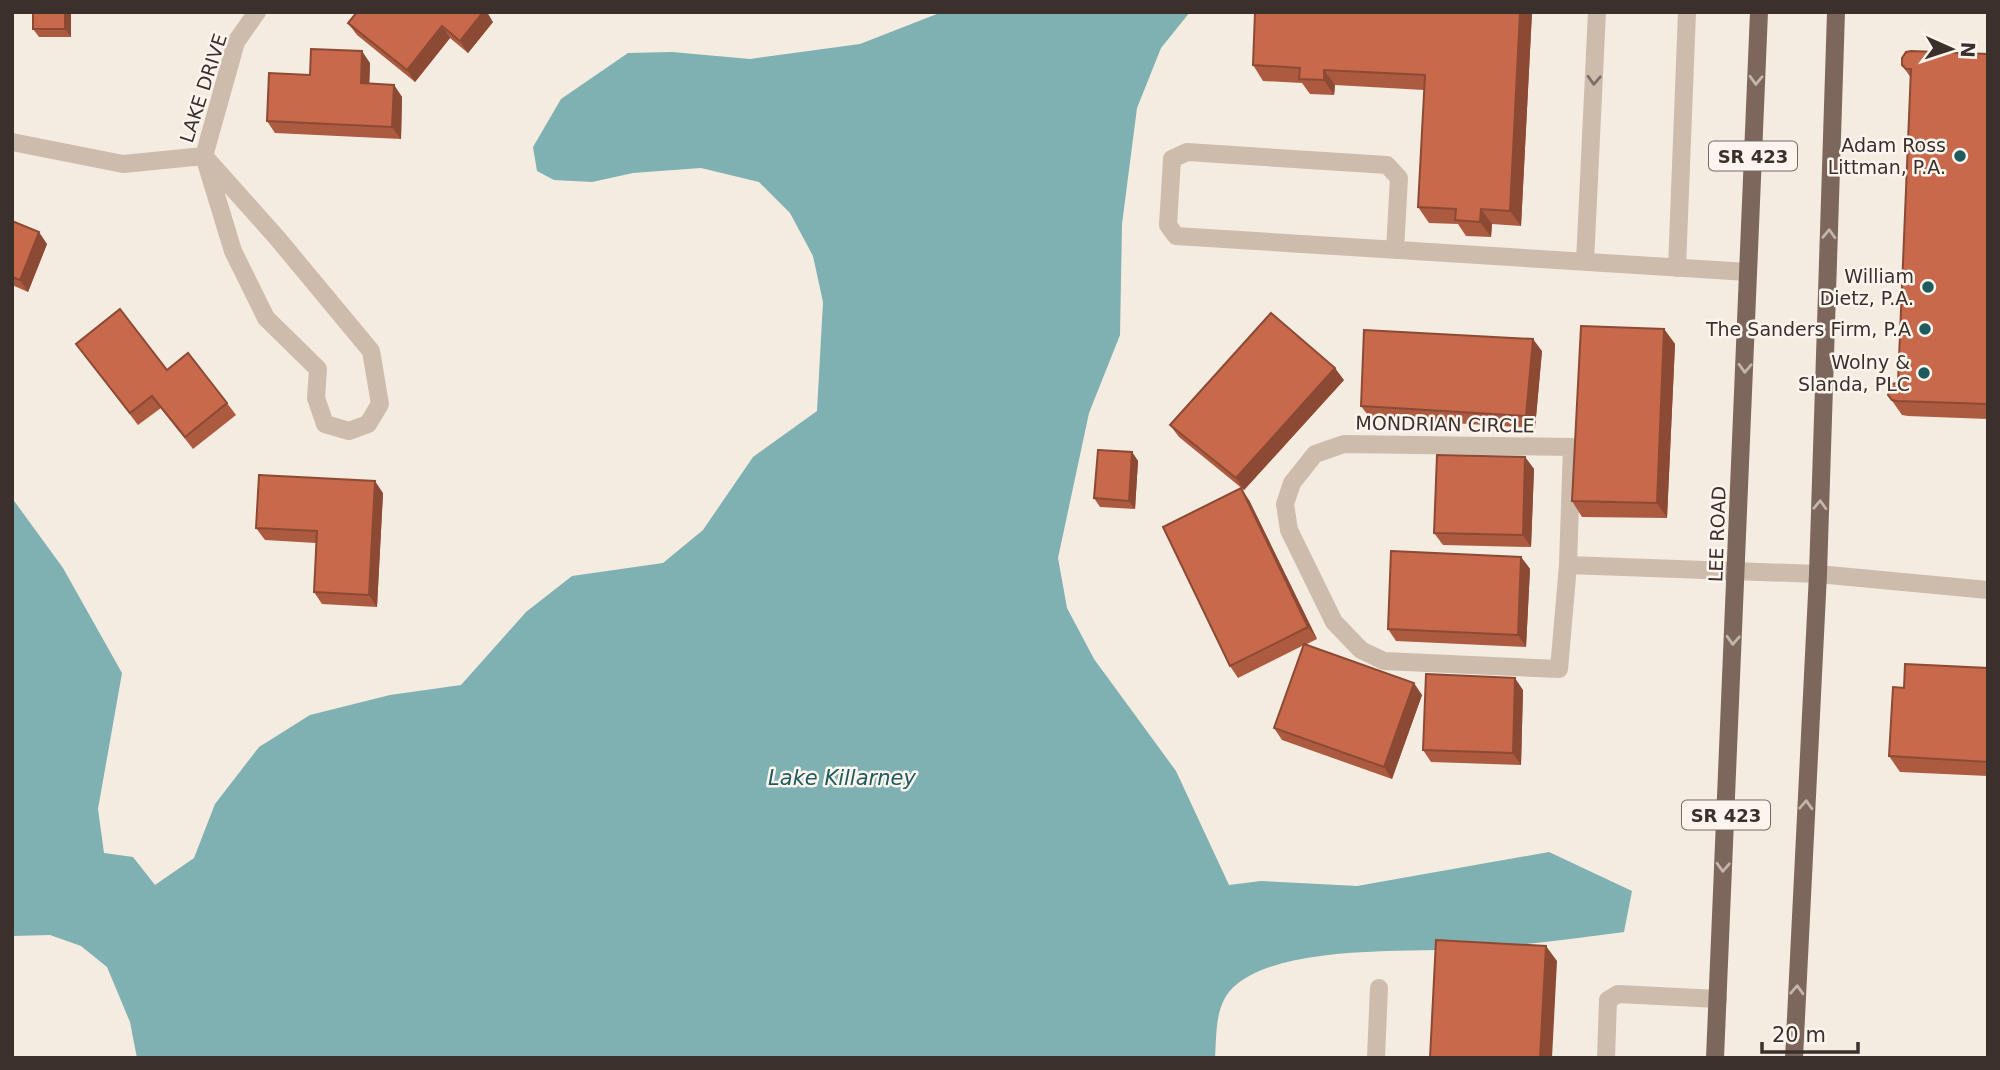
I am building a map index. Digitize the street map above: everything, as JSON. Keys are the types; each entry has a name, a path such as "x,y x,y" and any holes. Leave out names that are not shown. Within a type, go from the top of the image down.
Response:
{"main road":[{"name":"LEE ROAD","path":"1715,1058 1759,12"},
{"path":"1794,1058 1818,574 1836,12"}],"street":[{"name":"LAKE DRIVE","path":"12,142 123,163 204,156 236,42 257,12"},
{"path":"1584,262 1597,12"},
{"path":"1677,268 1687,12"},
{"path":"1395,250 1399,178 1387,164 1187,152 1172,159 1168,225 1176,236 1395,250 1584,262 1677,268 1748,272"},
{"path":"204,156 278,239 371,351 380,404 368,424 349,431 325,424 316,398 318,369 266,318 233,251 204,156"},
{"name":"MONDRIAN CIRCLE","path":"1344,444 1572,447 1568,565 1559,670 1384,661 1361,650 1334,622 1289,530 1285,504 1292,483 1315,454 1344,444"},
{"path":"1568,565 1818,574 1988,590"},
{"path":"1376,1058 1379,988"},
{"path":"1606,1058 1608,1000 1618,994 1718,999"}],"water":[{"name":"Lake Killarney","path":"942,12 1190,12 1161,48 1137,108 1122,224 1120,335 1089,413 1058,558 1067,608 1094,659 1176,771 1229,885 1261,881 1357,886 1549,852 1632,891 1624,932 1486,948 1356,953 1289,962 1260,971 1230,991 1220,1008 1215,1058 137,1058 130,1022 107,967 81,946 50,935 12,936 12,498 63,568 122,673 98,809 104,853 133,857 155,885 194,858 215,804 259,747 310,715 390,695 461,685 526,612 572,576 663,563 703,530 753,457 817,411 823,302 813,256 790,213 759,182 701,168 633,173 592,182 554,180 537,171 533,147 561,99 628,53 672,52 750,59 860,44"}],"building":[{"path":"33,12 65,12 65,29 33,29"},
{"path":"357,12 483,12 460,41 442,26 407,70 348,23"},
{"path":"1255,12 1520,12 1510,211 1481,209 1480,222 1455,220 1456,209 1418,207 1425,75 1324,70 1324,80 1299,79 1300,68 1253,65"},
{"path":"311,49 362,51 361,83 394,85 392,127 267,121 269,73 310,75"},
{"path":"1906,52 1988,54 1988,404 1897,401 1888,395 1891,384 1898,383 1911,69 1902,65 1902,58"},
{"path":"12,221 39,232 20,280 12,277"},
{"path":"120,309 167,370 188,353 227,403 185,437 152,396 130,413 76,344"},
{"path":"1271,313 1335,368 1236,478 1170,425"},
{"path":"1581,326 1664,329 1657,503 1572,501"},
{"path":"1364,330 1533,339 1526,416 1361,406"},
{"path":"1098,450 1132,452 1129,501 1094,498"},
{"path":"1437,455 1525,457 1523,535 1434,533"},
{"path":"259,475 375,481 369,595 314,592 317,531 256,528"},
{"path":"1241,488 1308,627 1230,666 1163,527"},
{"path":"1391,551 1521,557 1518,635 1388,629"},
{"path":"1304,644 1414,683 1384,767 1274,728"},
{"path":"1905,664 1988,668 1988,762 1889,756 1893,687 1904,688"},
{"path":"1426,674 1515,678 1513,753 1423,750"},
{"path":"1436,940 1546,946 1540,1058 1430,1058"}],"place":[{"name":"Adam Ross Littman, P.A.","path":"1960,156"},
{"name":"William Dietz, P.A.","path":"1928,287"},
{"name":"The Sanders Firm, P.A","path":"1925,329"},
{"name":"Wolny & Slanda, PLC","path":"1924,373"}]}
